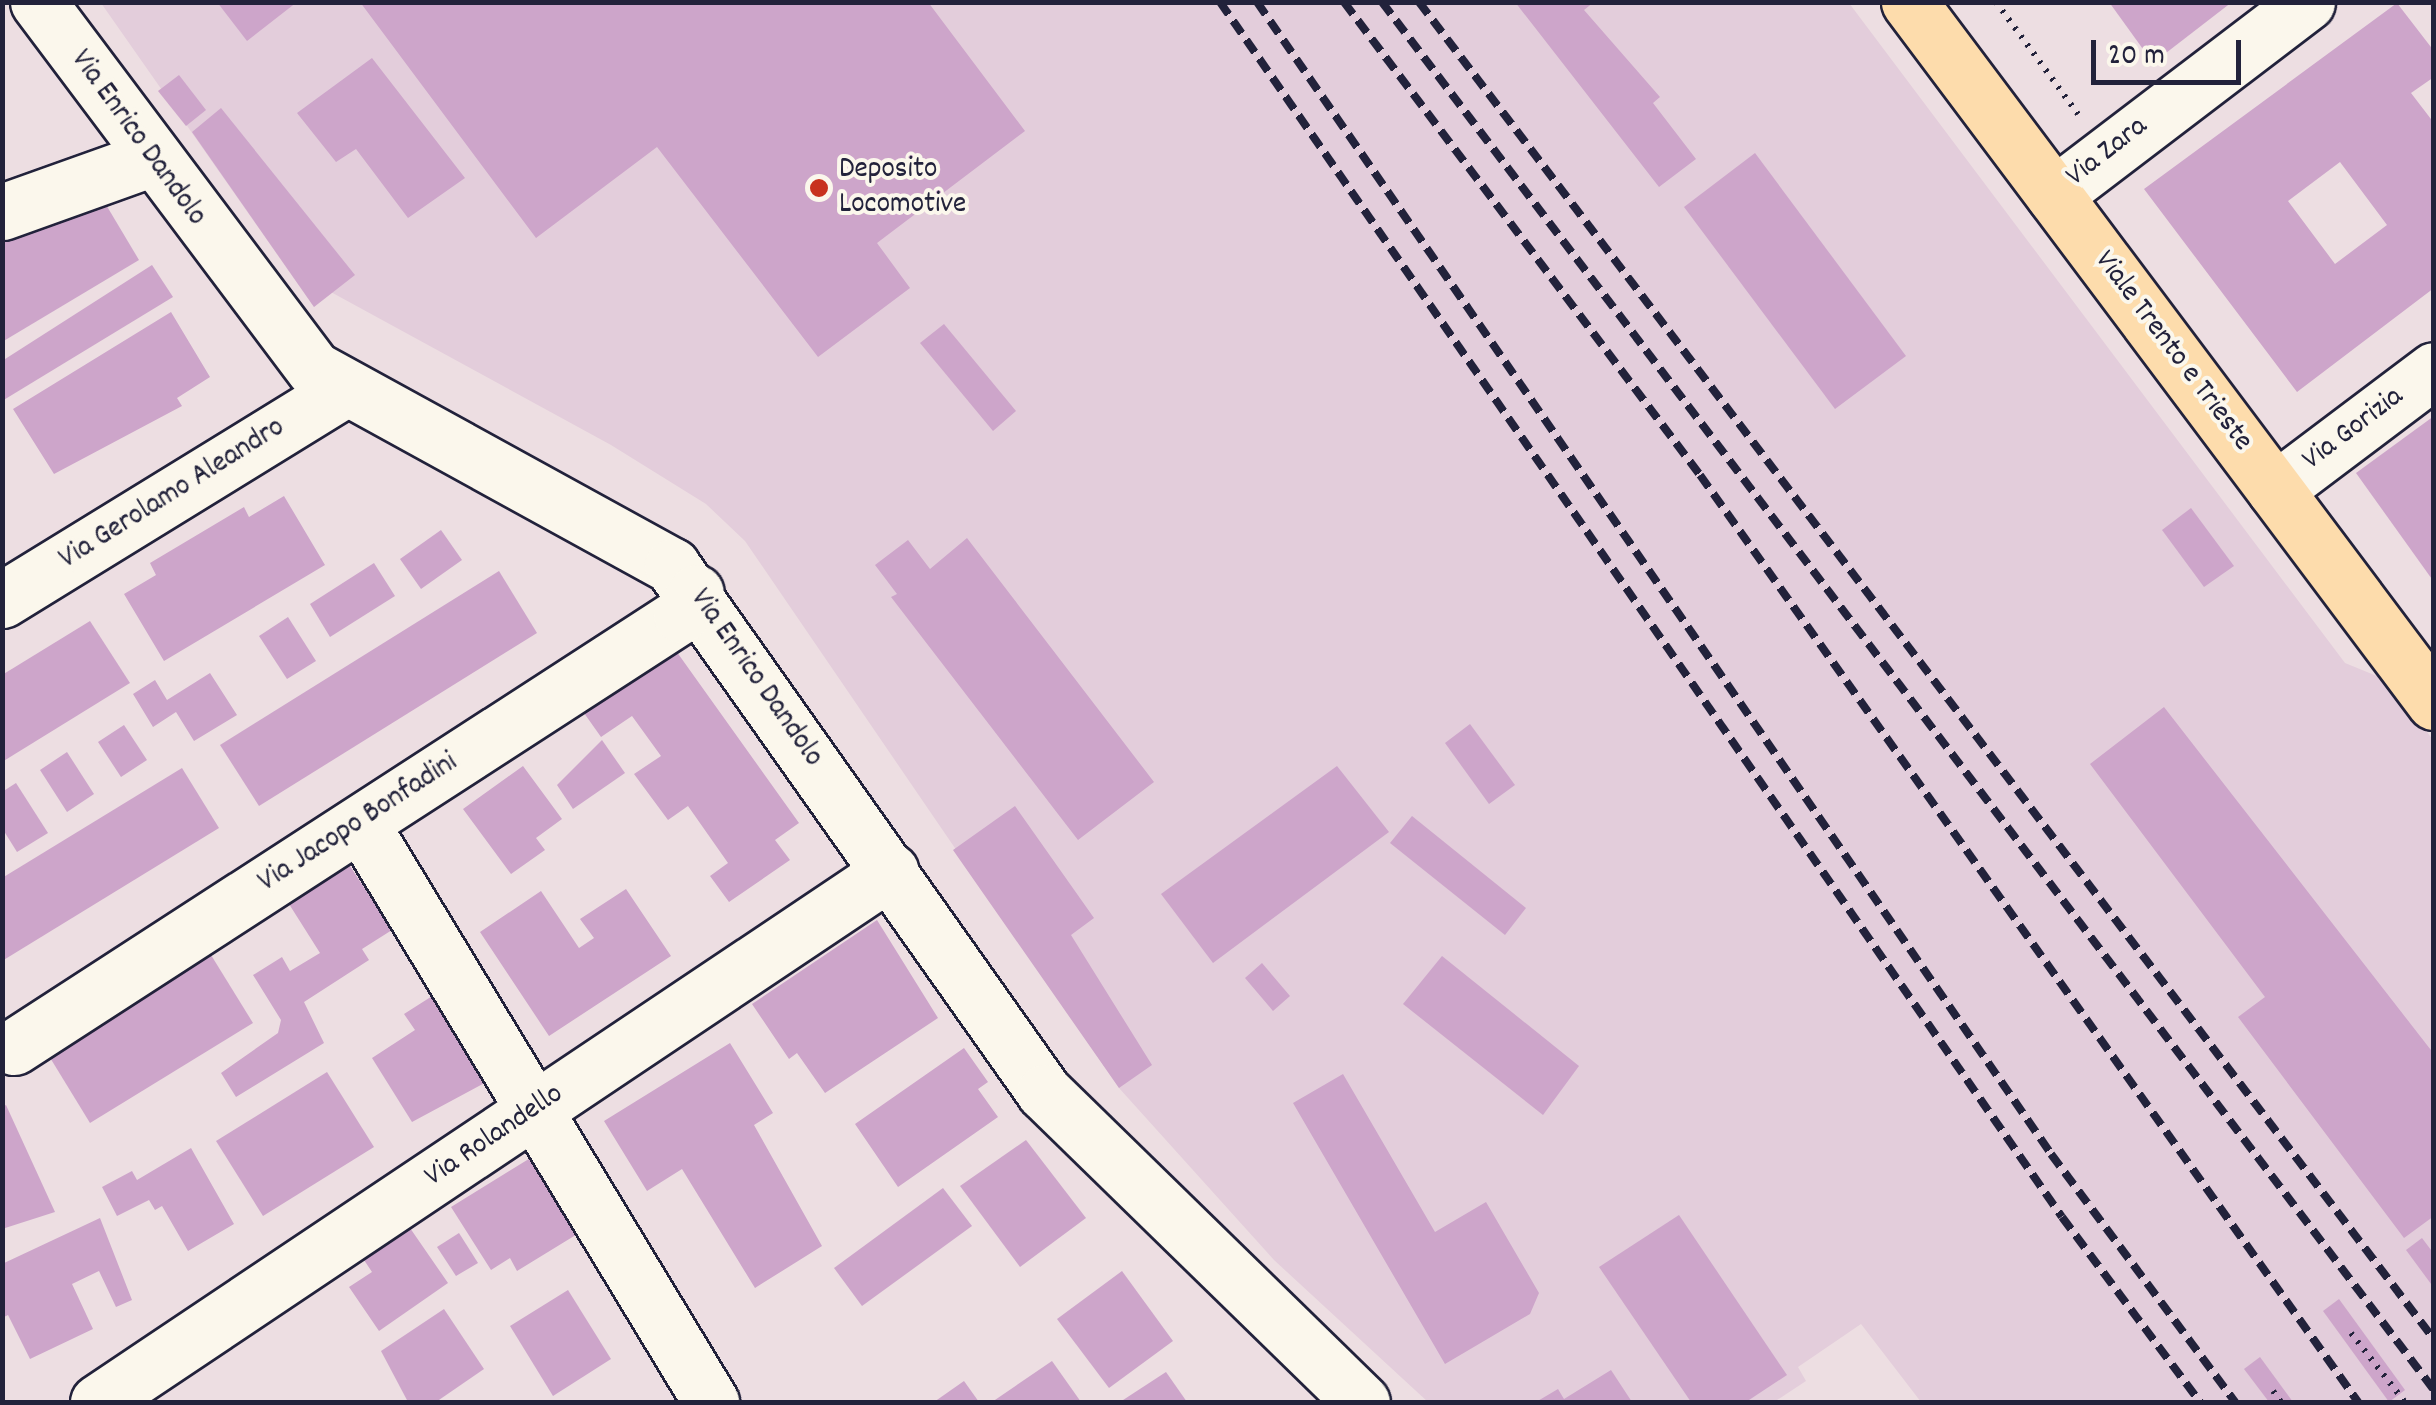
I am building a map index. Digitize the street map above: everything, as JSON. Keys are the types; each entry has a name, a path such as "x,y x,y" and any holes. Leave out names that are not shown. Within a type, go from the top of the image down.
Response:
{"main road":[{"name":"Viale Trento e Trieste","path":"1909,2 2434,702"}],"street":[{"name":"Via Enrico Dandolo","path":"38,2 296,352 344,390 672,566 696,592 891,871 1090,1145 1353,1400"},
{"name":"Via Zara","path":"2054,195 2307,2"},
{"path":"2,212 150,158"},
{"name":"Via Gorizia","path":"2275,490 2434,370"},
{"name":"Via Gerolamo Aleandro","path":"2,600 344,390"},
{"name":"Via Jacopo Bonfadini","path":"14,1047 682,615 696,592"},
{"path":"361,824 711,1402"},
{"name":"Via Rolandello","path":"98,1402 891,871"}],"path":[{"path":"1996,2 2080,118 2080,131"},
{"path":"2350,1333 2405,1402"},
{"path":"2273,1391 2281,1402"}],"shaded area":[{"path":"101,3 1849,3 2345,663 2389,681 2433,740 2433,1402 1921,1402 1861,1324 1798,1367 1806,1381 1774,1402 1428,1402 1274,1260 1119,1088 745,541 706,504 611,445 329,291 314,307"}],"building":[{"path":"217,2 297,2 247,41"},
{"name":"Deposito Locomotive","path":"360,2 928,2 1025,131 877,243 910,288 818,357 657,147 536,238"},
{"path":"1515,2 1594,2 1584,10 1660,97 1653,103 1696,159 1659,187"},
{"path":"2109,2 2232,2 2153,63"},
{"path":"2397,3 2434,51 2434,77 2411,93 2434,123 2434,288 2297,392 2144,189","holes":["2340,162 2387,225 2335,264 2288,201"]},
{"path":"372,58 465,178 408,218 356,149 336,162 297,113"},
{"path":"179,75 206,110 186,126 158,91"},
{"path":"221,108 355,275 314,307 192,132"},
{"path":"1755,153 1906,356 1835,409 1684,207"},
{"path":"99,193 139,260 2,342 2,238"},
{"path":"152,265 173,297 2,401 2,361"},
{"path":"171,312 210,377 177,398 182,406 54,474 13,409"},
{"path":"944,324 1016,411 993,431 920,343"},
{"path":"2434,416 2434,582 2356,473"},
{"path":"284,496 325,565 164,661 124,594 156,575 150,563 244,507 249,517"},
{"path":"2191,508 2234,566 2204,587 2162,530"},
{"path":"441,530 462,560 421,589 400,559"},
{"path":"967,538 1154,782 1078,840 891,597 897,594 875,565 908,540 930,569"},
{"path":"374,563 395,596 330,637 310,604"},
{"path":"499,571 537,633 259,806 220,745"},
{"path":"288,617 316,661 287,679 259,636"},
{"path":"90,621 130,683 2,762 2,675"},
{"path":"674,648 799,823 775,840 790,860 729,902 710,876 728,863 688,806 668,820 634,774 661,756 632,716 601,737 584,713"},
{"path":"210,673 237,715 194,741 176,712 153,727 133,694 155,680 167,700"},
{"path":"2164,707 2434,1054 2434,1216 2404,1238 2238,1017 2265,997 2090,764"},
{"path":"1470,724 1515,785 1489,804 1445,743"},
{"path":"124,725 147,760 121,777 98,742"},
{"path":"602,740 625,773 573,809 557,785"},
{"path":"67,752 94,794 67,812 40,770"},
{"path":"523,766 562,819 536,838 545,850 511,874 463,809"},
{"path":"1337,766 1389,832 1213,963 1161,894"},
{"path":"182,768 219,828 2,961 2,878"},
{"path":"16,783 48,833 17,852 2,828 2,792"},
{"path":"1015,806 1094,918 1071,935 1152,1065 1119,1088 953,850"},
{"path":"1412,816 1526,908 1505,935 1390,843"},
{"path":"346,860 392,930 362,949 369,960 304,1002 324,1043 236,1097 221,1073 278,1033 281,1020 253,975 282,957 290,971 320,953 289,904"},
{"path":"626,889 671,956 549,1036 480,932 541,891 579,948 594,938 580,919"},
{"path":"877,920 938,1018 825,1093 797,1053 789,1059 752,1004"},
{"path":"211,955 253,1023 90,1123 49,1056"},
{"path":"1442,956 1579,1066 1543,1115 1403,1004"},
{"path":"1262,963 1290,996 1273,1011 1245,978"},
{"path":"437,993 492,1079 412,1122 372,1058 415,1030 404,1014"},
{"path":"730,1043 773,1113 754,1125 822,1246 755,1288 682,1169 647,1191 604,1121"},
{"path":"964,1048 988,1082 978,1089 998,1117 898,1187 855,1124"},
{"path":"327,1072 374,1147 263,1216 216,1141"},
{"path":"1343,1074 1435,1232 1486,1202 1539,1293 1530,1314 1445,1364 1293,1103"},
{"path":"6,1105 55,1212 2,1229 2,1107"},
{"path":"1026,1140 1086,1218 1020,1267 960,1186"},
{"path":"191,1148 234,1224 188,1251 162,1206 155,1210 149,1200 117,1216 102,1187 132,1171 137,1180"},
{"path":"532,1157 579,1233 517,1271 510,1258 491,1270 451,1207"},
{"path":"943,1188 972,1226 862,1306 834,1268"},
{"path":"1679,1215 1787,1375 1746,1402 1691,1402 1599,1267"},
{"path":"100,1218 132,1300 116,1307 99,1271 72,1284 93,1329 30,1359 8,1315 2,1318 2,1264"},
{"path":"410,1228 448,1283 379,1331 349,1287 372,1272 364,1260"},
{"path":"459,1233 478,1263 456,1276 437,1247"},
{"path":"2422,1238 2434,1254 2434,1288 2406,1250"},
{"path":"1122,1271 1173,1341 1109,1388 1057,1319"},
{"path":"568,1290 611,1359 553,1396 510,1326"},
{"path":"2339,1299 2405,1390 2389,1402 2323,1311"},
{"path":"444,1309 484,1369 436,1402 408,1402 381,1351"},
{"path":"2260,1357 2293,1402 2269,1402 2244,1369"},
{"path":"1052,1361 1081,1402 992,1402"},
{"path":"1611,1370 1632,1402 1536,1402 1558,1389 1564,1399"},
{"path":"1166,1372 1187,1402 1120,1402"},
{"path":"964,1381 979,1402 934,1402"}],"railway":[{"path":"1220,2 2062,1217 2200,1402"},
{"path":"1257,2 2051,1154 2235,1402"},
{"path":"1344,2 1700,475 2358,1402"},
{"path":"1382,2 2434,1390"},
{"path":"1419,2 2434,1339"}],"place":[{"name":"Deposito Locomotive","path":"819,188"}]}
